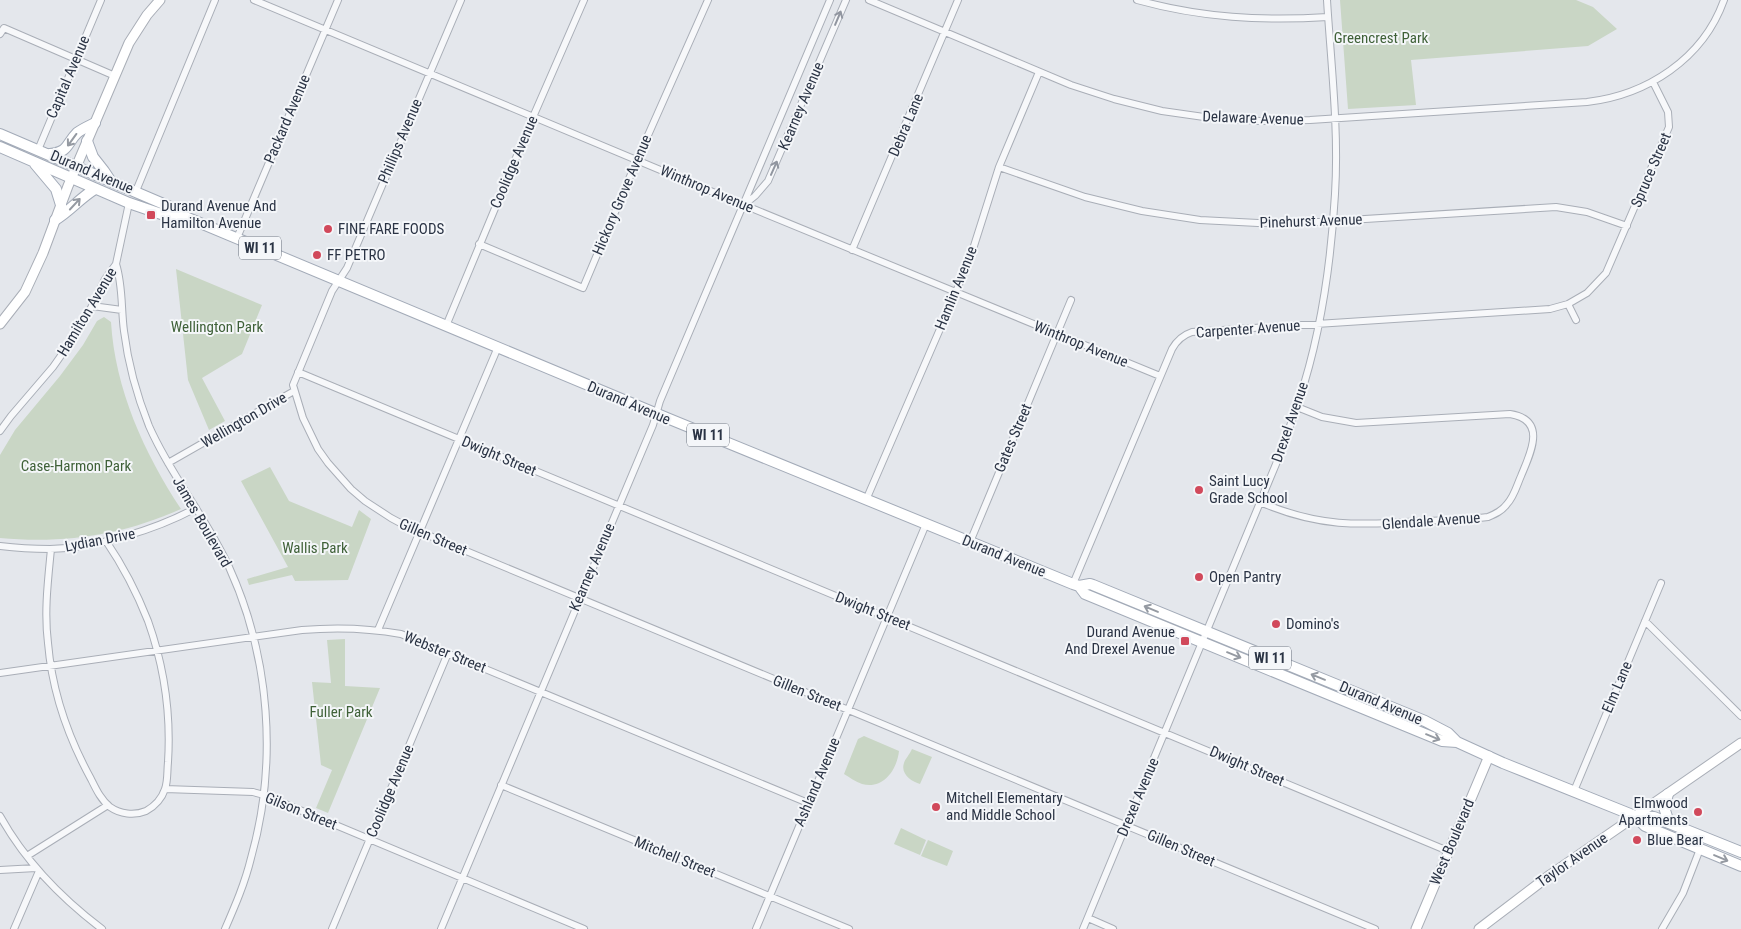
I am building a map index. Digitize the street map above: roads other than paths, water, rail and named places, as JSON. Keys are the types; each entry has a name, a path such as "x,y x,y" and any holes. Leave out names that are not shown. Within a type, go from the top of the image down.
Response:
{"main road":[{"path":"48,154 65,150 77,134 95,123"},
{"name":"Durand Avenue","path":"0,134 136,191 173,208 181,215 656,414 1076,585 1085,594 1442,741 1457,742 1635,816 1654,817 1741,852"},
{"path":"88,141 92,157 110,180"},
{"name":"Durand Avenue","path":"0,147 130,203 167,216 181,215"},
{"path":"34,163 56,189 61,205"},
{"path":"55,220 68,212 84,196 95,189"},
{"name":"Durand Avenue","path":"1076,585 1090,584 1425,721 1448,733 1457,742"},
{"path":"1668,794 1664,807 1669,823"},
{"name":"Durand Avenue","path":"1635,816 1645,826 1741,866"}],"street":[{"path":"0,324 26,292 77,166 130,43 147,15 160,0"},
{"path":"136,191 215,0"},
{"name":"Winthrop Avenue","path":"254,0 852,250 1160,376"},
{"name":"Packard Avenue","path":"237,238 338,0"},
{"name":"Phillips Avenue","path":"339,281 347,268 461,0"},
{"name":"Coolidge Avenue","path":"446,326 479,244 584,0"},
{"name":"Hickory Grove Avenue","path":"479,244 583,288 708,0"},
{"name":"Kearney Avenue","path":"441,929 660,401 830,0"},
{"name":"Kearney Avenue","path":"744,205 768,181 846,0"},
{"name":"Delaware Avenue","path":"869,0 1039,72 1114,99 1162,111 1211,118 1260,122 1335,119 1601,100 1627,94 1653,82"},
{"name":"Debra Lane","path":"852,250 958,0"},
{"path":"1137,0 1186,12 1226,18 1267,20 1328,17"},
{"name":"Drexel Avenue","path":"1083,929 1260,502 1297,407 1319,324 1330,262 1335,192 1335,119 1327,0"},
{"path":"1653,82 1675,68 1695,48 1711,26 1724,0"},
{"name":"Capital Avenue","path":"38,150 100,2"},
{"path":"2,31 76,58 115,76"},
{"name":"Hamlin Avenue","path":"866,500 956,292 973,249 1000,167 1039,72"},
{"name":"Spruce Street","path":"1582,296 1593,289 1606,273 1669,127 1668,112 1653,82"},
{"name":"Pinehurst Avenue","path":"1000,167 1085,197 1150,212 1200,220 1258,223 1333,221 1556,207 1586,212 1627,226"},
{"name":"Hamilton Avenue","path":"0,431 53,367 74,337 92,306 104,279 116,264 130,203"},
{"name":"James Boulevard","path":"116,264 120,278 129,363 138,394 149,425 168,463 229,567 254,637 262,681 267,755 264,795 252,858 225,929"},
{"name":"Wellington Drive","path":"168,463 294,391 293,385 298,372 332,291 339,281"},
{"name":"Carpenter Avenue","path":"1076,585 1160,376 1175,343 1186,334 1192,332 1550,308 1568,304 1582,296"},
{"name":"Gates Street","path":"970,542 1071,300"},
{"path":"1568,304 1576,320"},
{"path":"92,306 122,310"},
{"path":"378,630 498,347"},
{"name":"Dwight Street","path":"298,372 1448,851"},
{"name":"Gillen Street","path":"294,391 310,434 318,449 339,477 376,509 391,518 1375,929"},
{"name":"Glendale Avenue","path":"1260,502 1309,519 1350,524 1370,525 1488,517 1501,510 1511,499 1532,449 1534,438 1533,432 1526,420 1517,415 1510,414 1356,423 1322,417 1297,407"},
{"name":"Lydian Drive","path":"0,546 51,549 106,541 146,530 196,508"},
{"name":"Ashland Avenue","path":"756,929 926,524"},
{"path":"51,549 46,610 50,666 69,734 95,787 108,805 121,812 136,813 146,811 153,806 162,797 165,789 169,751 165,689 148,621 136,592 106,541"},
{"name":"Elm Lane","path":"1574,791 1661,583"},
{"path":"1645,621 1741,716"},
{"name":"Webster Street","path":"0,673 329,628 378,630 402,634 808,803"},
{"name":"Coolidge Avenue","path":"332,929 448,653"},
{"name":"Taylor Avenue","path":"1479,929 1550,875 1741,743"},
{"name":"West Boulevard","path":"1416,929 1489,756"},
{"name":"Mitchell Street","path":"501,785 849,929"},
{"name":"Gilson Street","path":"165,789 253,792 264,795 584,929"},
{"path":"27,856 108,805"},
{"path":"0,816 37,869 68,901 102,929"},
{"path":"1662,929 1683,893 1700,849"},
{"path":"0,870 37,869"},
{"path":"14,929 37,869"},
{"path":"1088,918 1113,929"}],"place":[{"name":"Durand Avenue And Hamilton Avenue","path":"151,215"},
{"name":"FINE FARE FOODS","path":"328,229"},
{"name":"FF PETRO","path":"317,255"},
{"name":"Saint Lucy Grade School","path":"1199,490"},
{"name":"Open Pantry","path":"1199,577"},
{"name":"Domino's","path":"1276,624"},
{"name":"Durand Avenue And Drexel Avenue","path":"1185,641"},
{"name":"Mitchell Elementary and Middle School","path":"936,807"},
{"name":"Elmwood Apartments","path":"1698,812"},
{"name":"Blue Bear","path":"1637,840"}],"park label":[{"name":"Greencrest Park","path":"1381,38"},
{"name":"Wellington Park","path":"217,327"},
{"name":"Case-Harmon Park","path":"76,466"},
{"name":"Wallis Park","path":"315,548"},
{"name":"Fuller Park","path":"341,712"}]}
